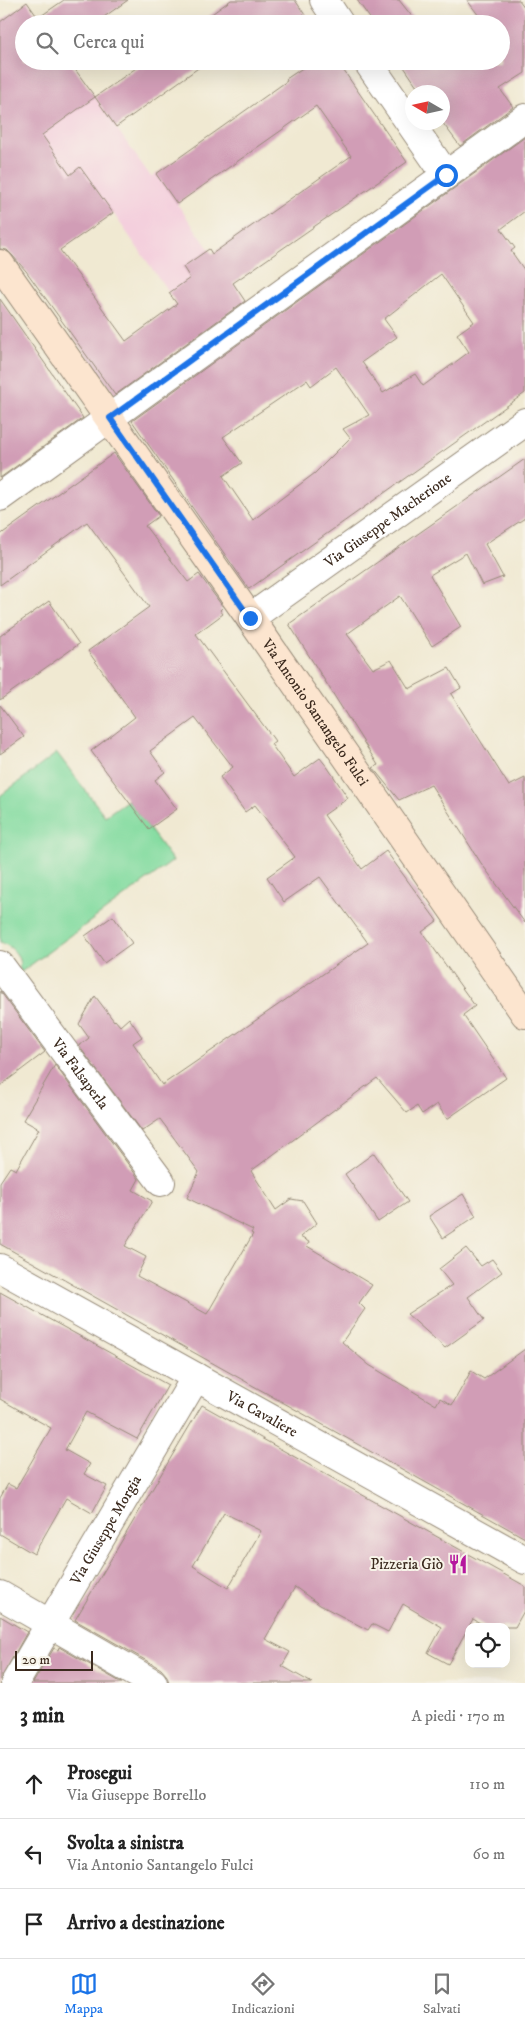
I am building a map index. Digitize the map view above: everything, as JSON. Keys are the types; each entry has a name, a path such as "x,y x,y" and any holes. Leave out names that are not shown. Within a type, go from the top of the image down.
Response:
{"street":[{"path":"324,0 334,15"},
{"path":"373,70 446,175"},
{"path":"0,497 525,118"},
{"name":"Via Antonio Santangelo Fulci","path":"0,264 110,418 525,1014"},
{"name":"Via Giuseppe Macherione","path":"250,618 525,422"},
{"name":"Via Falsaperla","path":"0,965 162,1182"},
{"name":"Via Cavaliere","path":"0,1268 525,1560"},
{"name":"Via Giuseppe Morgia","path":"15,1683 196,1377"},
{"path":"0,1595 153,1683"}],"shaded area":[{"path":"28,2 37,15 15,15 15,70 75,70 151,177 156,174 246,301 198,334 113,213 68,245 0,148 0,22"}],"green space":[{"path":"57,753 105,816 128,800 173,861 21,972 20,962 14,951 0,942 0,796"}],"building":[{"path":"64,0 128,0 107,15 42,15"},
{"path":"231,0 295,0 305,15 210,15"},
{"path":"357,0 399,0 411,15 368,15"},
{"path":"467,0 519,0 525,8 525,73 500,89 513,107 460,146 448,130 450,130 450,85 416,85 406,70 510,70 510,15 478,15"},
{"path":"27,2 36,15 15,15 15,70 76,70 95,97 42,135 70,175 80,167 113,213 60,250 126,341 177,304 169,293 190,278 183,267 209,249 212,254 351,156 316,106 177,204 156,174 287,81 286,79 300,70 343,70 407,162 233,283 245,301 115,395 26,271 7,250 0,249 0,22"},
{"path":"133,70 195,70 116,127 95,97"},
{"path":"525,137 525,211 501,229 515,248 511,251 525,271 525,393 249,589 132,421","holes":["441,274 474,322 457,334 469,352 423,386 415,374 383,393 362,362 397,337 384,319","336,367 369,415 343,429 350,438 315,473 253,520 223,476 242,463 223,437 307,380 311,386"]},
{"path":"0,299 83,418 0,478"},
{"path":"114,453 159,516 145,526 188,582 199,574 223,607 220,610 223,614 196,634 275,741 271,744 294,777 320,758 328,768 348,798 324,815 362,869 386,851 437,921 422,932 475,1006 463,1015 506,1078 447,1119 437,1104 422,1114 417,1106 407,1113 377,1078 251,1171 276,1210 291,1199 303,1201 317,1223 300,1237 309,1242 307,1246 372,1285 359,1303 365,1309 342,1342 369,1365 436,1405 440,1398 452,1405 471,1371 484,1379 525,1349 525,1538 0,1244 0,1182 10,1167 16,1170 39,1129 23,1120 55,1065 139,1179 133,1190 152,1201 125,1246 146,1257 137,1276 207,1314 253,1234 251,1233 253,1230 187,1198 199,1172 160,1119 142,1131 79,1046 89,1038 79,1024 95,996 120,1026 129,1018 142,1037 133,1043 162,1085 368,943 320,877 284,902 267,877 295,857 255,805 245,812 220,777 233,767 195,718 150,751 165,772 155,780 177,809 149,829 91,751 135,717 88,651 149,607 87,522 0,585 0,535"},
{"path":"525,459 525,518 485,544 503,577 482,585 466,553 430,575 461,627 432,646 400,596 347,634 373,669 391,660 409,689 449,668 461,688 451,694 509,786 525,778 525,923 481,863 431,785 399,800 373,768 378,765 289,624"},
{"path":"49,601 79,644 0,700 0,636"},
{"path":"0,705 24,737 0,754"},
{"path":"113,916 132,943 104,963 85,936"},
{"path":"0,991 45,1052 0,1086"},
{"path":"374,1153 408,1202 378,1222 345,1174"},
{"path":"463,1194 476,1216 443,1238 429,1216"},
{"path":"466,1248 481,1266 492,1259 502,1272 468,1297 484,1320 445,1348 407,1314 452,1285 439,1269"},
{"path":"0,1292 168,1385 137,1439 86,1412 65,1450 90,1464 84,1474 107,1486 92,1513 66,1498 34,1554 0,1534 0,1498 8,1484 16,1488 51,1428 0,1399"},
{"path":"202,1405 525,1586 525,1609 515,1627 510,1627 510,1623 480,1623 473,1619 471,1623 465,1623 465,1633 448,1664 428,1653 442,1627 403,1604 388,1632 372,1624 368,1630 320,1605 295,1587 265,1639 290,1652 282,1666 312,1683 169,1683 167,1676 161,1669 75,1620","holes":["224,1513 261,1531 228,1588 193,1566"]},
{"path":"0,1616 27,1632 0,1680"},
{"path":"59,1647 122,1683 33,1683 54,1648 58,1650"}],"place":[{"name":"Pizzeria Giò","path":"458,1564"}],"route":[{"path":"250,618 110,418 446,175"}]}
